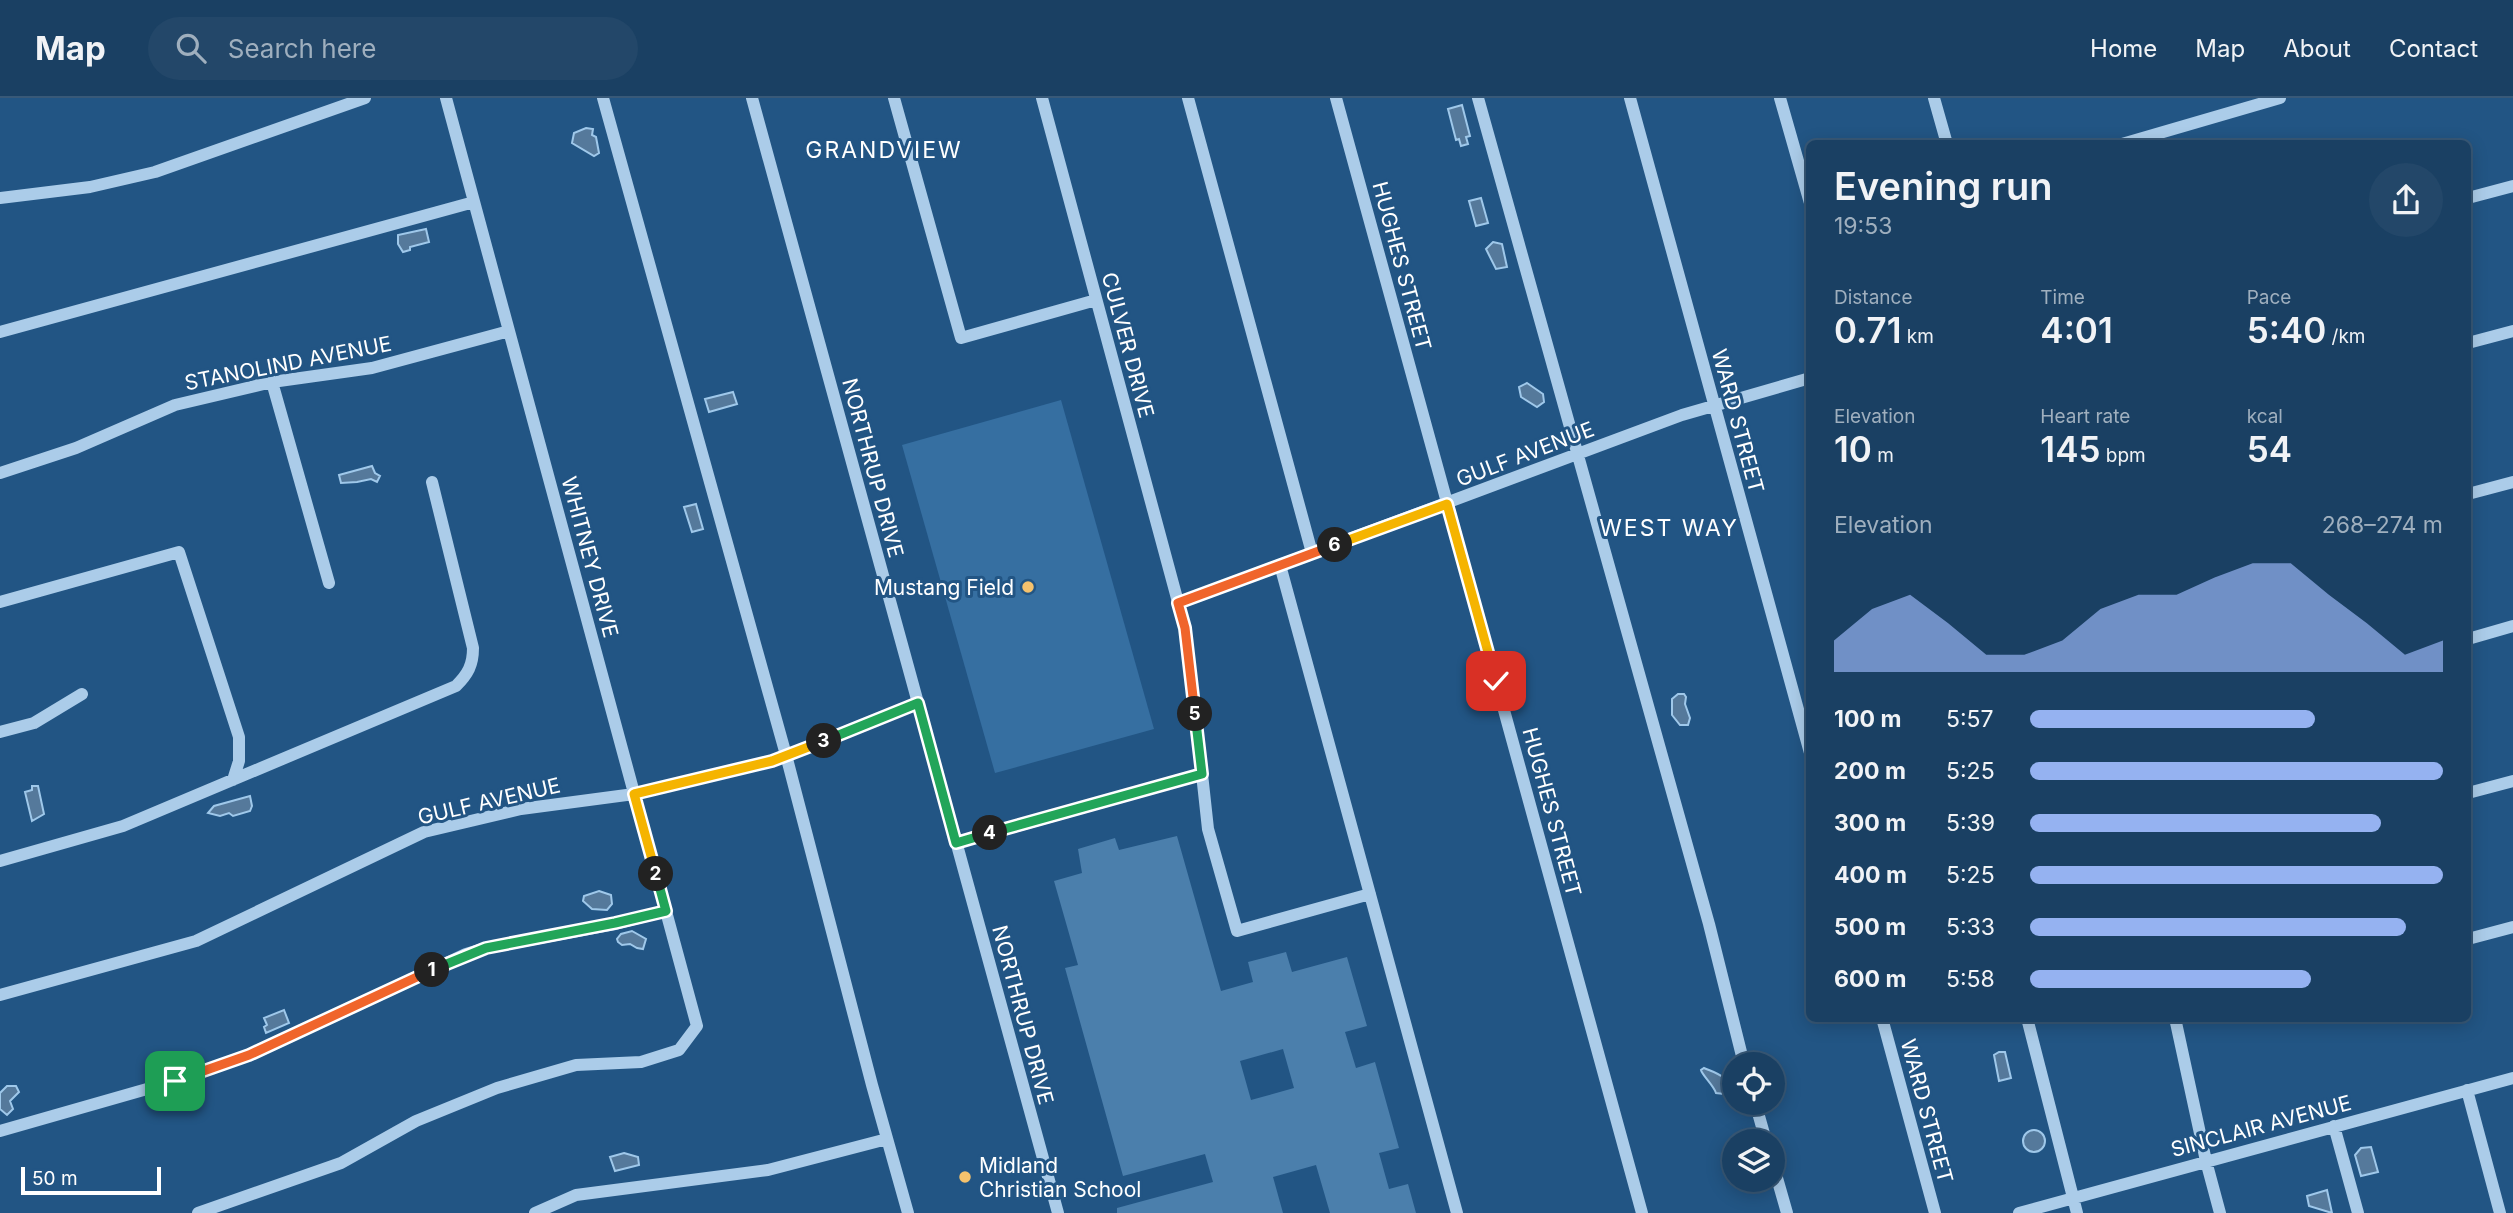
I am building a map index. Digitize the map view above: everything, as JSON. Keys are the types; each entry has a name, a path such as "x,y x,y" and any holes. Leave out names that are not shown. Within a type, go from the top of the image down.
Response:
{"street":[{"path":"0,198 90,187 155,172 365,98"},
{"name":"WHITNEY DRIVE","path":"198,1213 341,1163 416,1121 497,1087 576,1065 640,1062 679,1049 697,1026 446,98"},
{"path":"603,98 786,755 908,1213"},
{"name":"NORTHRUP DRIVE","path":"752,98 1058,1213"},
{"path":"894,98 961,338 1096,300"},
{"name":"CULVER DRIVE","path":"1042,98 1185,628 1208,829 1237,931 1370,894"},
{"path":"1188,98 1312,553"},
{"name":"HUGHES STREET","path":"1336,98 1642,1213"},
{"path":"1478,98 1709,925 1741,1052"},
{"name":"WARD STREET","path":"1630,98 1806,739"},
{"path":"1780,98 1806,189"},
{"path":"1934,98 1946,140"},
{"path":"2136,140 2280,98"},
{"path":"2471,197 2513,186"},
{"path":"0,331 474,202"},
{"name":"STANOLIND AVENUE","path":"0,473 76,448 175,405 272,382 372,368 509,331"},
{"path":"2471,343 2513,331"},
{"name":"GULF AVENUE","path":"1178,603 1682,415 1806,378"},
{"path":"272,382 329,583"},
{"path":"0,861 123,826 456,686 470,670 473,648 432,482"},
{"path":"2471,493 2513,482"},
{"path":"0,603 179,552 239,737 239,761 233,780"},
{"path":"1280,565 1457,1213"},
{"path":"2471,638 2513,626"},
{"path":"0,732 34,723 82,694"},
{"name":"GULF AVENUE","path":"0,995 195,941 424,832 521,809 634,794 772,761 918,703"},
{"path":"956,843 1202,774"},
{"path":"2471,792 2513,781"},
{"path":"0,1131 175,1081 249,1055 466,954 666,911"},
{"path":"2471,938 2513,927"},
{"name":"WARD STREET","path":"1883,1022 1935,1213"},
{"path":"2028,1022 2077,1213"},
{"path":"2180,1022 2206,1161 2220,1213"},
{"name":"SINCLAIR AVENUE","path":"2019,1213 2513,1078"},
{"path":"2466,1090 2500,1213"},
{"path":"2334,1126 2358,1213"},
{"path":"535,1213 576,1195 768,1170 887,1139"},
{"path":"1781,1192 1787,1213"}],"shaded area":[{"path":"1462,105 1470,136 1466,137 1468,144 1461,146 1459,139 1456,140 1448,109"},
{"path":"586,128 593,129 592,135 596,137 599,153 594,156 572,143 574,133"},
{"path":"1481,198 1488,223 1476,226 1469,201"},
{"path":"426,229 429,242 410,247 410,250 403,252 398,244 398,235"},
{"path":"1493,242 1502,244 1507,267 1496,269 1486,249"},
{"path":"1527,383 1543,394 1544,402 1537,407 1521,397 1519,387"},
{"path":"733,392 737,404 709,412 705,399"},
{"name":"Mustang Field","path":"1061,400 1154,729 995,773 902,445"},
{"path":"372,466 380,476 377,482 371,479 341,483 339,475"},
{"path":"696,504 703,529 692,532 684,507"},
{"path":"1678,694 1684,694 1686,697 1685,704 1690,718 1688,725 1680,725 1672,715 1672,699"},
{"path":"32,786 38,786 44,814 32,821 25,792 32,790"},
{"path":"250,796 250,811 233,816 229,813 220,816 208,813 214,806"},
{"path":"599,891 611,895 612,904 607,910 592,909 583,901 584,896"},
{"path":"632,931 646,939 643,949 618,942 621,934"},
{"path":"284,1010 289,1023 266,1033 264,1018"},
{"path":"2005,1052 2011,1078 1999,1081 1994,1055"},
{"path":"1704,1068 1722,1076 1722,1094 1716,1093 1701,1070"},
{"path":"7,1086 16,1086 19,1092 10,1101 13,1109 7,1115 0,1109 0,1093"},
{"path":"2034,1130 2044,1137 2045,1141 2038,1151 2034,1152 2024,1145 2023,1141 2030,1131"},
{"path":"2371,1147 2378,1172 2361,1176 2355,1155 2361,1148"},
{"path":"624,1153 638,1157 639,1165 615,1171 610,1157"},
{"path":"2327,1190 2332,1213 2309,1206 2307,1196"}],"building":[{"path":"1177,836 1221,991 1253,982 1248,962 1286,952 1292,972 1347,957 1367,1026 1345,1032 1356,1068 1375,1062 1399,1148 1379,1153 1389,1189 1408,1184 1416,1213 1330,1213 1316,1165 1273,1177 1283,1213 1117,1213 1117,1208 1213,1182 1205,1154 1123,1176 1065,968 1078,965 1054,881 1082,873 1078,849 1115,838 1119,850","holes":["1283,1049 1294,1088 1251,1100 1240,1061"]}],"place":[{"name":"Mustang Field","path":"1028,587"},
{"name":"Midland Christian School","path":"965,1177"}],"district":[{"name":"GRANDVIEW","path":"884,150"},
{"name":"WEST WAY","path":"1669,528"}],"route":[{"path":"175,1081 249,1055 466,954 666,911 634,794 772,761 918,703 956,843 1202,774 1185,628 1178,603 1447,504 1496,681"}]}
